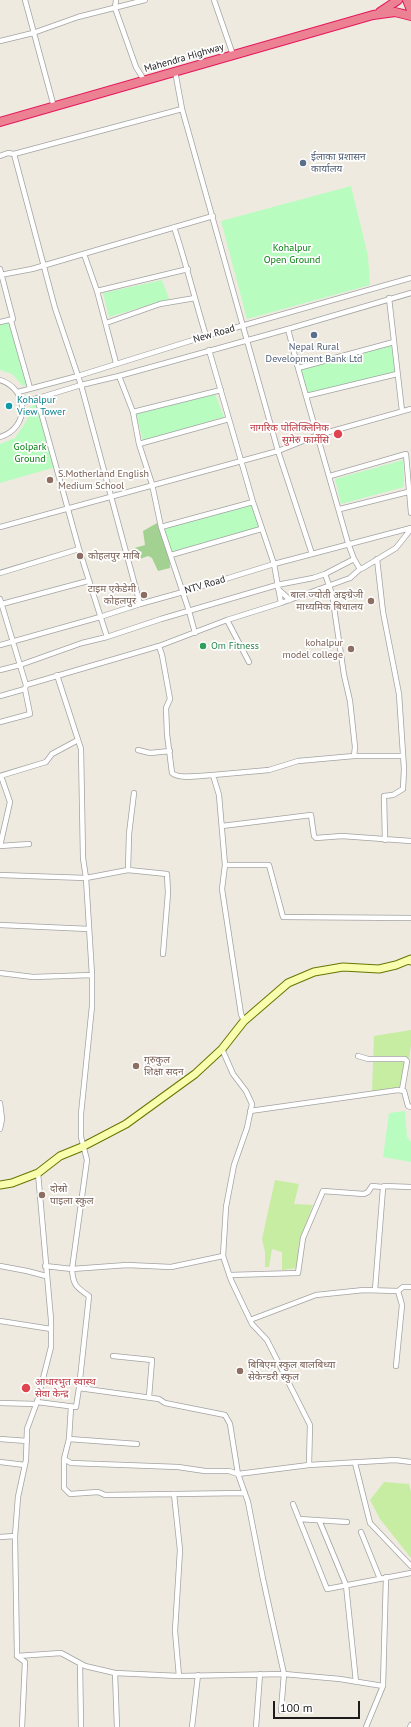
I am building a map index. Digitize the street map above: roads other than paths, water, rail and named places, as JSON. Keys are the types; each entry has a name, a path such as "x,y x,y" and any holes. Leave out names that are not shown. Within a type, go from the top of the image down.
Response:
{"highway":[{"name":"Mahendra Highway","path":"373,15 398,0"},
{"path":"407,0 411,10"},
{"name":"Mahendra Highway","path":"0,122 373,15 395,12 411,16"}],"street":[{"path":"25,0 54,106"},
{"path":"116,0 115,8 136,67 144,80"},
{"path":"0,41 33,33 78,17 145,0"},
{"path":"214,0 233,55"},
{"path":"175,71 182,108 278,451 312,554"},
{"path":"0,156 8,153 14,154 182,108"},
{"path":"14,154 55,308 81,385 140,604"},
{"path":"1,275 32,269 213,216"},
{"path":"174,227 188,269 206,336"},
{"path":"84,254 97,291 116,363"},
{"path":"0,269 13,319 11,321 30,388"},
{"path":"97,291 188,269"},
{"name":"New Road","path":"18,392 78,376 206,336 411,278"},
{"name":"New Road","path":"22,403 81,385 119,376 288,329 411,292"},
{"path":"106,323 160,304 195,298"},
{"path":"390,298 402,411"},
{"path":"0,322 13,319"},
{"path":"288,329 306,396 340,509 348,544 360,569"},
{"path":"298,368 394,342"},
{"path":"209,350 253,502 274,564 281,603"},
{"path":"306,396 397,374"},
{"path":"119,376 133,412 139,444 152,484 161,527 195,633"},
{"path":"0,380 12,386 18,392 22,403 22,415 17,426 8,434 0,437"},
{"path":"133,412 221,390"},
{"path":"37,398 88,581 107,637"},
{"path":"0,527 152,484 278,451 318,435 411,409"},
{"path":"139,444 229,419"},
{"path":"330,476 406,454 408,492 411,513"},
{"path":"340,509 408,492"},
{"path":"161,527 253,502"},
{"path":"171,556 262,529"},
{"path":"0,696 57,675 159,646 227,620 290,600 350,578 360,569 396,548 411,529"},
{"name":"NTV Road","path":"0,645 100,617 274,564 411,529"},
{"path":"0,573 79,549"},
{"path":"0,670 20,665 82,643 107,637 150,622 313,578 325,574 354,559"},
{"path":"377,559 383,612 399,694 404,769 403,790 393,795 384,796 385,840"},
{"path":"325,574 332,594 344,675 350,701 355,747 354,756"},
{"path":"0,722 30,714 14,641 1,602 88,581"},
{"path":"278,587 290,600"},
{"path":"227,620 249,662"},
{"path":"159,646 170,699 166,708 172,773 175,776 183,777 269,770 298,761 354,756 403,756"},
{"path":"0,1403 36,1403 76,1407 89,1296 77,1287 73,1281 72,1269 85,1184 87,1160 82,1147 81,1114 92,1006 92,975 86,878 83,858 80,749 57,675"},
{"path":"29,844 0,846 10,802 0,776 46,762 52,754 78,740"},
{"path":"138,750 150,753 170,751"},
{"path":"213,775 219,795 222,826 225,864 222,889 240,1006 244,1021"},
{"path":"128,870 129,834 134,793"},
{"path":"222,826 311,815 314,836 316,838 342,836 411,841"},
{"path":"225,864 269,865 283,917 411,918"},
{"path":"0,875 86,878 128,870 167,874 168,893 163,954"},
{"path":"0,926 89,929"},
{"path":"0,1185 12,1183 38,1173 60,1156 82,1147 126,1124 194,1074 222,1049 244,1021 288,983 314,972 343,967 379,969 396,965 411,959"},
{"path":"0,973 33,977 92,975"},
{"path":"222,1049 233,1074 246,1091 252,1104 247,1128 234,1165 226,1207 223,1256 250,1320 267,1340 310,1425 309,1465"},
{"path":"358,1056 368,1059 405,1059 407,1061 402,1090 408,1106 411,1106"},
{"path":"250,1111 402,1090"},
{"path":"0,1103 2,1119 0,1129"},
{"path":"17,1656 15,1536 18,1497 25,1464 27,1429 36,1403 51,1346 51,1329 38,1173"},
{"path":"230,1275 298,1273 303,1238 323,1191 364,1194 368,1192 372,1186 411,1187"},
{"path":"375,1290 383,1187"},
{"path":"46,1266 72,1269 127,1265 171,1268 223,1256"},
{"path":"0,1266 46,1276"},
{"path":"250,1320 316,1295 375,1290 398,1291 403,1287 411,1287"},
{"path":"396,1366 402,1305 398,1291"},
{"path":"0,1321 51,1329"},
{"path":"113,1356 152,1360 149,1397"},
{"path":"79,1388 149,1397 159,1399 165,1403 225,1415 230,1424 238,1474 248,1502 262,1579 284,1674 281,1711"},
{"path":"71,1407 69,1439 64,1459 64,1488 70,1494 98,1492 104,1495 245,1493"},
{"path":"0,1439 27,1441"},
{"path":"69,1439 137,1444"},
{"path":"64,1459 71,1463 178,1467 205,1471 229,1471 238,1474 309,1465 395,1460 411,1462"},
{"path":"0,1462 25,1464"},
{"path":"355,1463 370,1523 411,1566"},
{"path":"174,1494 180,1550 175,1632 179,1676"},
{"path":"293,1504 327,1588 411,1573"},
{"path":"299,1519 347,1522"},
{"path":"319,1520 346,1585 356,1682"},
{"path":"361,1532 380,1578"},
{"path":"0,1537 15,1536"},
{"path":"366,1727 383,1686 386,1577"},
{"path":"17,1656 61,1653 85,1666 115,1673 179,1676 284,1674 340,1679 383,1686"},
{"path":"17,1656 25,1662 22,1727"},
{"path":"80,1664 81,1727"},
{"path":"115,1673 117,1727"},
{"path":"256,1727 260,1674"},
{"path":"192,1727 198,1675"}],"place":[{"name":"ईलाका प्रशासन कार्यालय","path":"303,163"},
{"name":"Nepal Rural Development Bank Ltd","path":"314,335"},
{"name":"Kohalpur View Tower","path":"9,406"},
{"name":"नागरिक पोलिक्लिनिक सुमेरु फार्मेसि","path":"338,434"},
{"name":"S.Motherland English Medium School","path":"50,480"},
{"name":"कोहलपुर माबि","path":"80,556"},
{"name":"टाइम एकेडेमी कोहलपुर","path":"144,595"},
{"name":"बाल ज्योती अङ्ग्रेजी माध्यमिक बिधालय","path":"371,601"},
{"name":"Om Fitness","path":"203,646"},
{"name":"kohalpur model college","path":"351,649"},
{"name":"गुरुकुल शिक्षा सदन","path":"136,1066"},
{"name":"दोस्रो पाइला स्कुल","path":"42,1195"},
{"name":"बिबिएम स्कुल बालबिध्या सेकेन्डरी स्कुल","path":"240,1371"},
{"name":"आधारभुत स्वास्थ सेवा केन्द्र","path":"26,1388"}],"park label":[{"name":"Kohalpur Open Ground","path":"292,254"},
{"name":"Golpark Ground","path":"30,452"}]}
